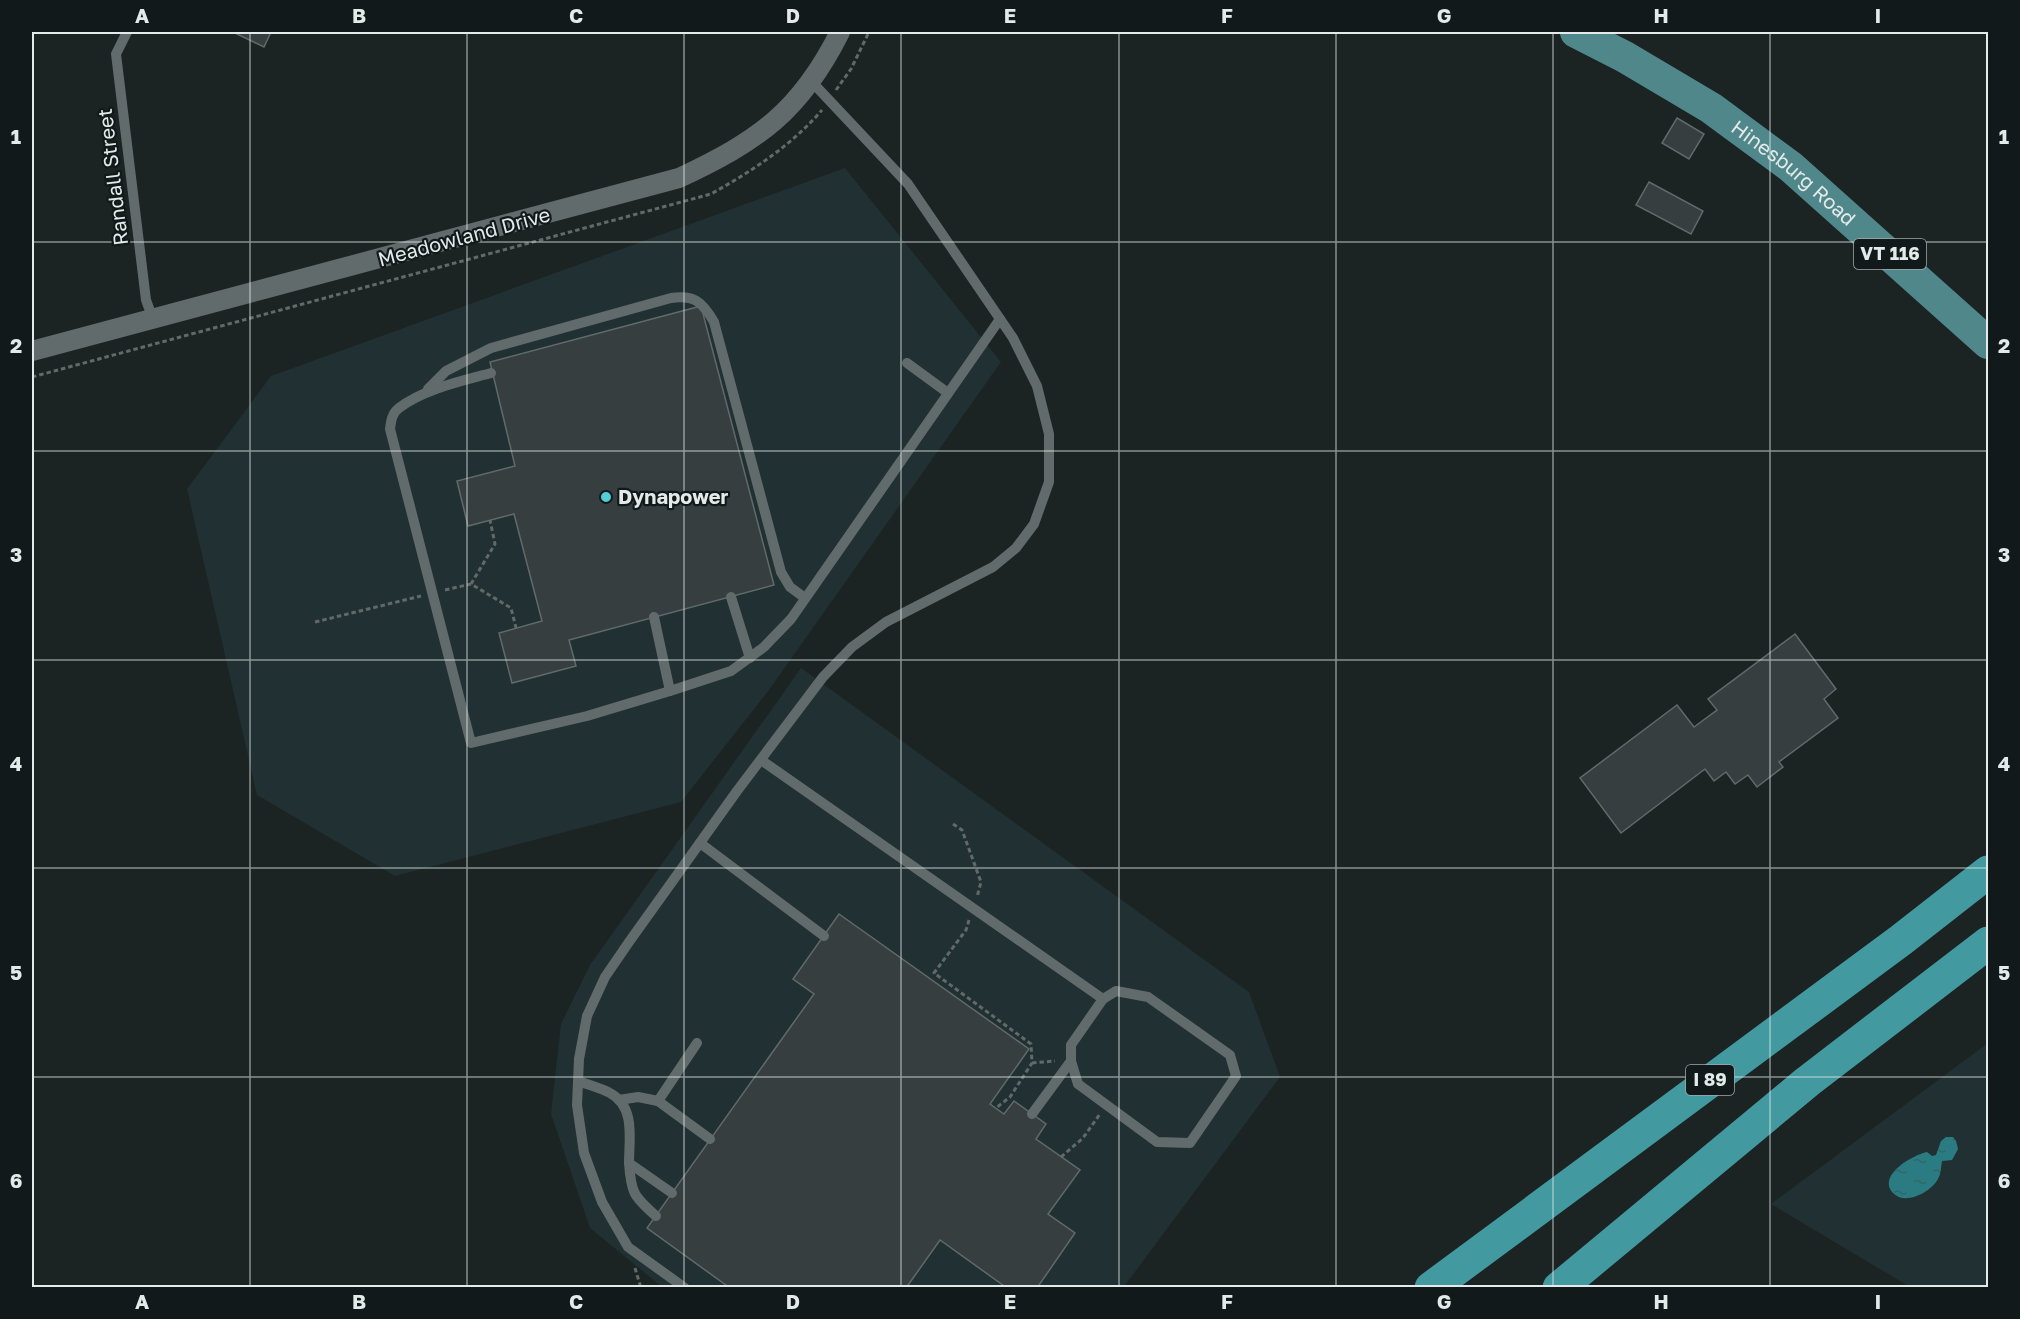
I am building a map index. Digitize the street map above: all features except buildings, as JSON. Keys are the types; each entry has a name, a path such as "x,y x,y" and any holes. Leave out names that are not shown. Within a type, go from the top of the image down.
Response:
{"highway":[{"name":"I 89","path":"1431,1287 1989,873"},
{"path":"1559,1287 1807,1082 1989,944"}],"main road":[{"name":"Hinesburg Road","path":"1576,32 1625,57 1711,108 1791,167 1989,343"}],"street":[{"name":"Meadowland Drive","path":"32,351 679,178 721,159 760,134 783,115 812,82 840,32"}],"lane":[{"name":"Randall Street","path":"127,32 116,54 146,300 153,319"},
{"path":"685,1287 628,1247 602,1202 584,1153 577,1105 579,1059 587,1016 605,977 760,760 823,677 852,647 886,622 993,567 1016,548 1034,524 1049,482 1049,434 1037,386 1013,338 908,184 812,82"},
{"path":"422,396 446,371 491,348 670,298 685,296 696,300 706,308 714,322 781,572 790,587 805,598"},
{"path":"492,373 443,385 398,409 391,418 390,429 471,743 587,716 670,691 731,671 764,648 805,598 1000,319"},
{"path":"907,363 948,393"},
{"path":"731,597 750,658"},
{"path":"654,617 670,691"},
{"path":"760,760 1103,999"},
{"path":"700,843 824,936"},
{"path":"1116,991 1148,997 1230,1055 1236,1076 1190,1143 1157,1142 1078,1084 1071,1060 1071,1045 1103,999 1116,991"},
{"path":"658,1101 698,1043"},
{"path":"1032,1114 1071,1060"},
{"path":"578,1082 610,1093 628,1111 631,1188 644,1206 656,1215"},
{"path":"619,1100 638,1097 658,1101 710,1139"},
{"path":"629,1163 672,1193"}],"path":[{"path":"471,584 495,544 490,520"},
{"path":"953,824 962,830 981,882 966,930 934,973 1031,1044 1032,1063 1010,1097 996,1108"},
{"path":"1032,1063 1071,1060"},
{"path":"1062,1157 1083,1138 1106,1105"}],"shaded area":[{"path":"845,168 1001,362 769,690 681,802 395,876 257,795 187,489 271,376"},
{"path":"801,668 1249,992 1280,1077 1123,1288 662,1287 590,1228 551,1114 561,1024 590,965"},
{"path":"1988,1043 1988,1287 1910,1287 1771,1204"}],"water":[{"path":"1946,1137 1953,1137 1958,1149 1952,1160 1942,1161 1940,1175 1935,1184 1924,1193 1911,1198 1898,1197 1893,1193 1889,1186 1893,1173 1906,1162 1921,1154 1927,1152 1932,1156 1936,1155 1941,1141"}],"place":[{"name":"Dynapower","path":"606,497"}]}
